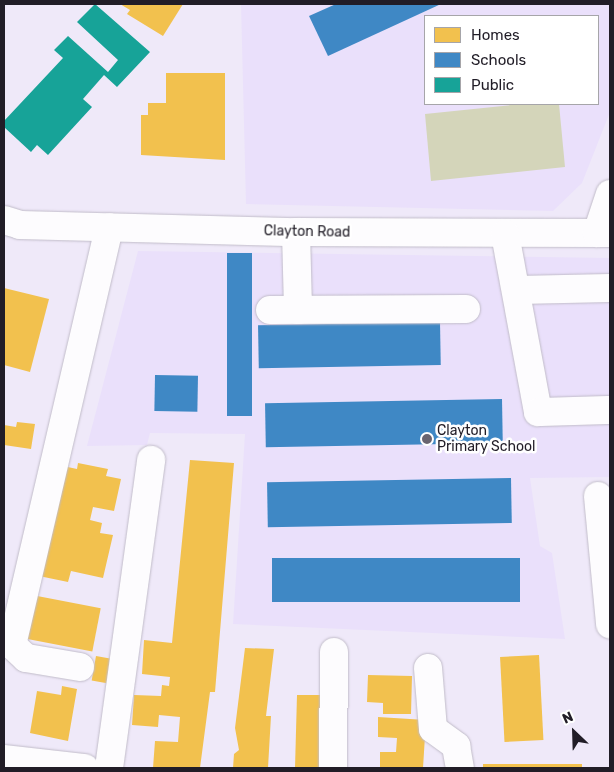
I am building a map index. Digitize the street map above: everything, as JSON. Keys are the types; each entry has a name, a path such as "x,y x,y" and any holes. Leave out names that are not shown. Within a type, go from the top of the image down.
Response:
{"street":[{"path":"604,233 610,194"},
{"name":"Clayton Road","path":"4,220 109,227 296,232 604,233"},
{"path":"80,667 26,658 12,645 109,227"},
{"path":"296,232 298,310"},
{"path":"505,234 518,290 538,412 610,410"},
{"path":"518,290 610,288"},
{"path":"270,310 466,308"},
{"path":"109,768 151,460"},
{"path":"598,496 606,540 610,624"},
{"path":"333,768 334,652"},
{"path":"428,668 433,729 456,746 460,768"},
{"path":"9,762 84,768"}],"shaded area":[{"path":"241,4 610,4 610,112 582,183 553,211 246,204"},
{"name":"Clayton Primary School","path":"138,251 610,258 610,477 530,478 540,546 552,553 565,639 233,624 245,434 150,433 147,445 87,446"}],"green space":[{"path":"511,105 559,105 565,167 431,181 425,114"}],"building: Homes":[{"path":"120,4 183,4 163,36 127,14 130,10"},
{"path":"166,73 225,73 225,160 141,155 141,115 148,115 148,103 166,103"},
{"path":"4,288 49,299 30,372 4,365"},
{"path":"17,422 35,424 31,449 4,445 4,425 16,427"},
{"path":"190,460 234,463 215,692 210,692 200,768 153,768 155,741 178,742 180,717 159,715 158,727 132,725 134,695 161,696 162,685 169,686 170,677 142,674 144,640 172,643"},
{"path":"78,463 108,469 106,476 121,479 114,511 93,507 90,520 102,523 100,533 113,535 103,578 71,571 68,582 39,576 63,466 77,469"},
{"path":"32,595 101,608 92,652 24,638"},
{"path":"245,648 274,649 266,716 271,716 268,768 233,768 234,754 239,750 235,728"},
{"path":"539,655 543,740 505,742 500,657"},
{"path":"96,656 113,659 108,684 92,681"},
{"path":"368,675 412,676 411,714 383,714 383,703 367,702"},
{"path":"62,686 77,689 68,741 30,733 37,691 61,695"},
{"path":"297,695 322,695 327,768 295,768"},
{"path":"378,717 426,720 423,768 380,768 380,752 396,752 397,738 378,737"},
{"path":"483,764 582,764 582,768 483,768"}],"building: Schools":[{"path":"336,4 441,4 328,56 309,16"},
{"path":"227,253 252,253 252,416 227,416"},
{"path":"440,322 441,365 259,368 258,325"},
{"path":"155,375 198,376 197,412 154,411"},
{"path":"502,399 503,443 266,447 265,403"},
{"path":"511,478 512,523 268,527 267,482"},
{"path":"272,558 520,558 520,602 272,602"}],"building: Public":[{"path":"95,4 150,52 117,87 104,75 83,99 92,107 48,155 37,145 31,152 4,127 4,121 63,58 54,50 68,36 108,72 118,60 77,22"}],"place":[{"name":"Clayton Primary School","path":"427,439"}]}
